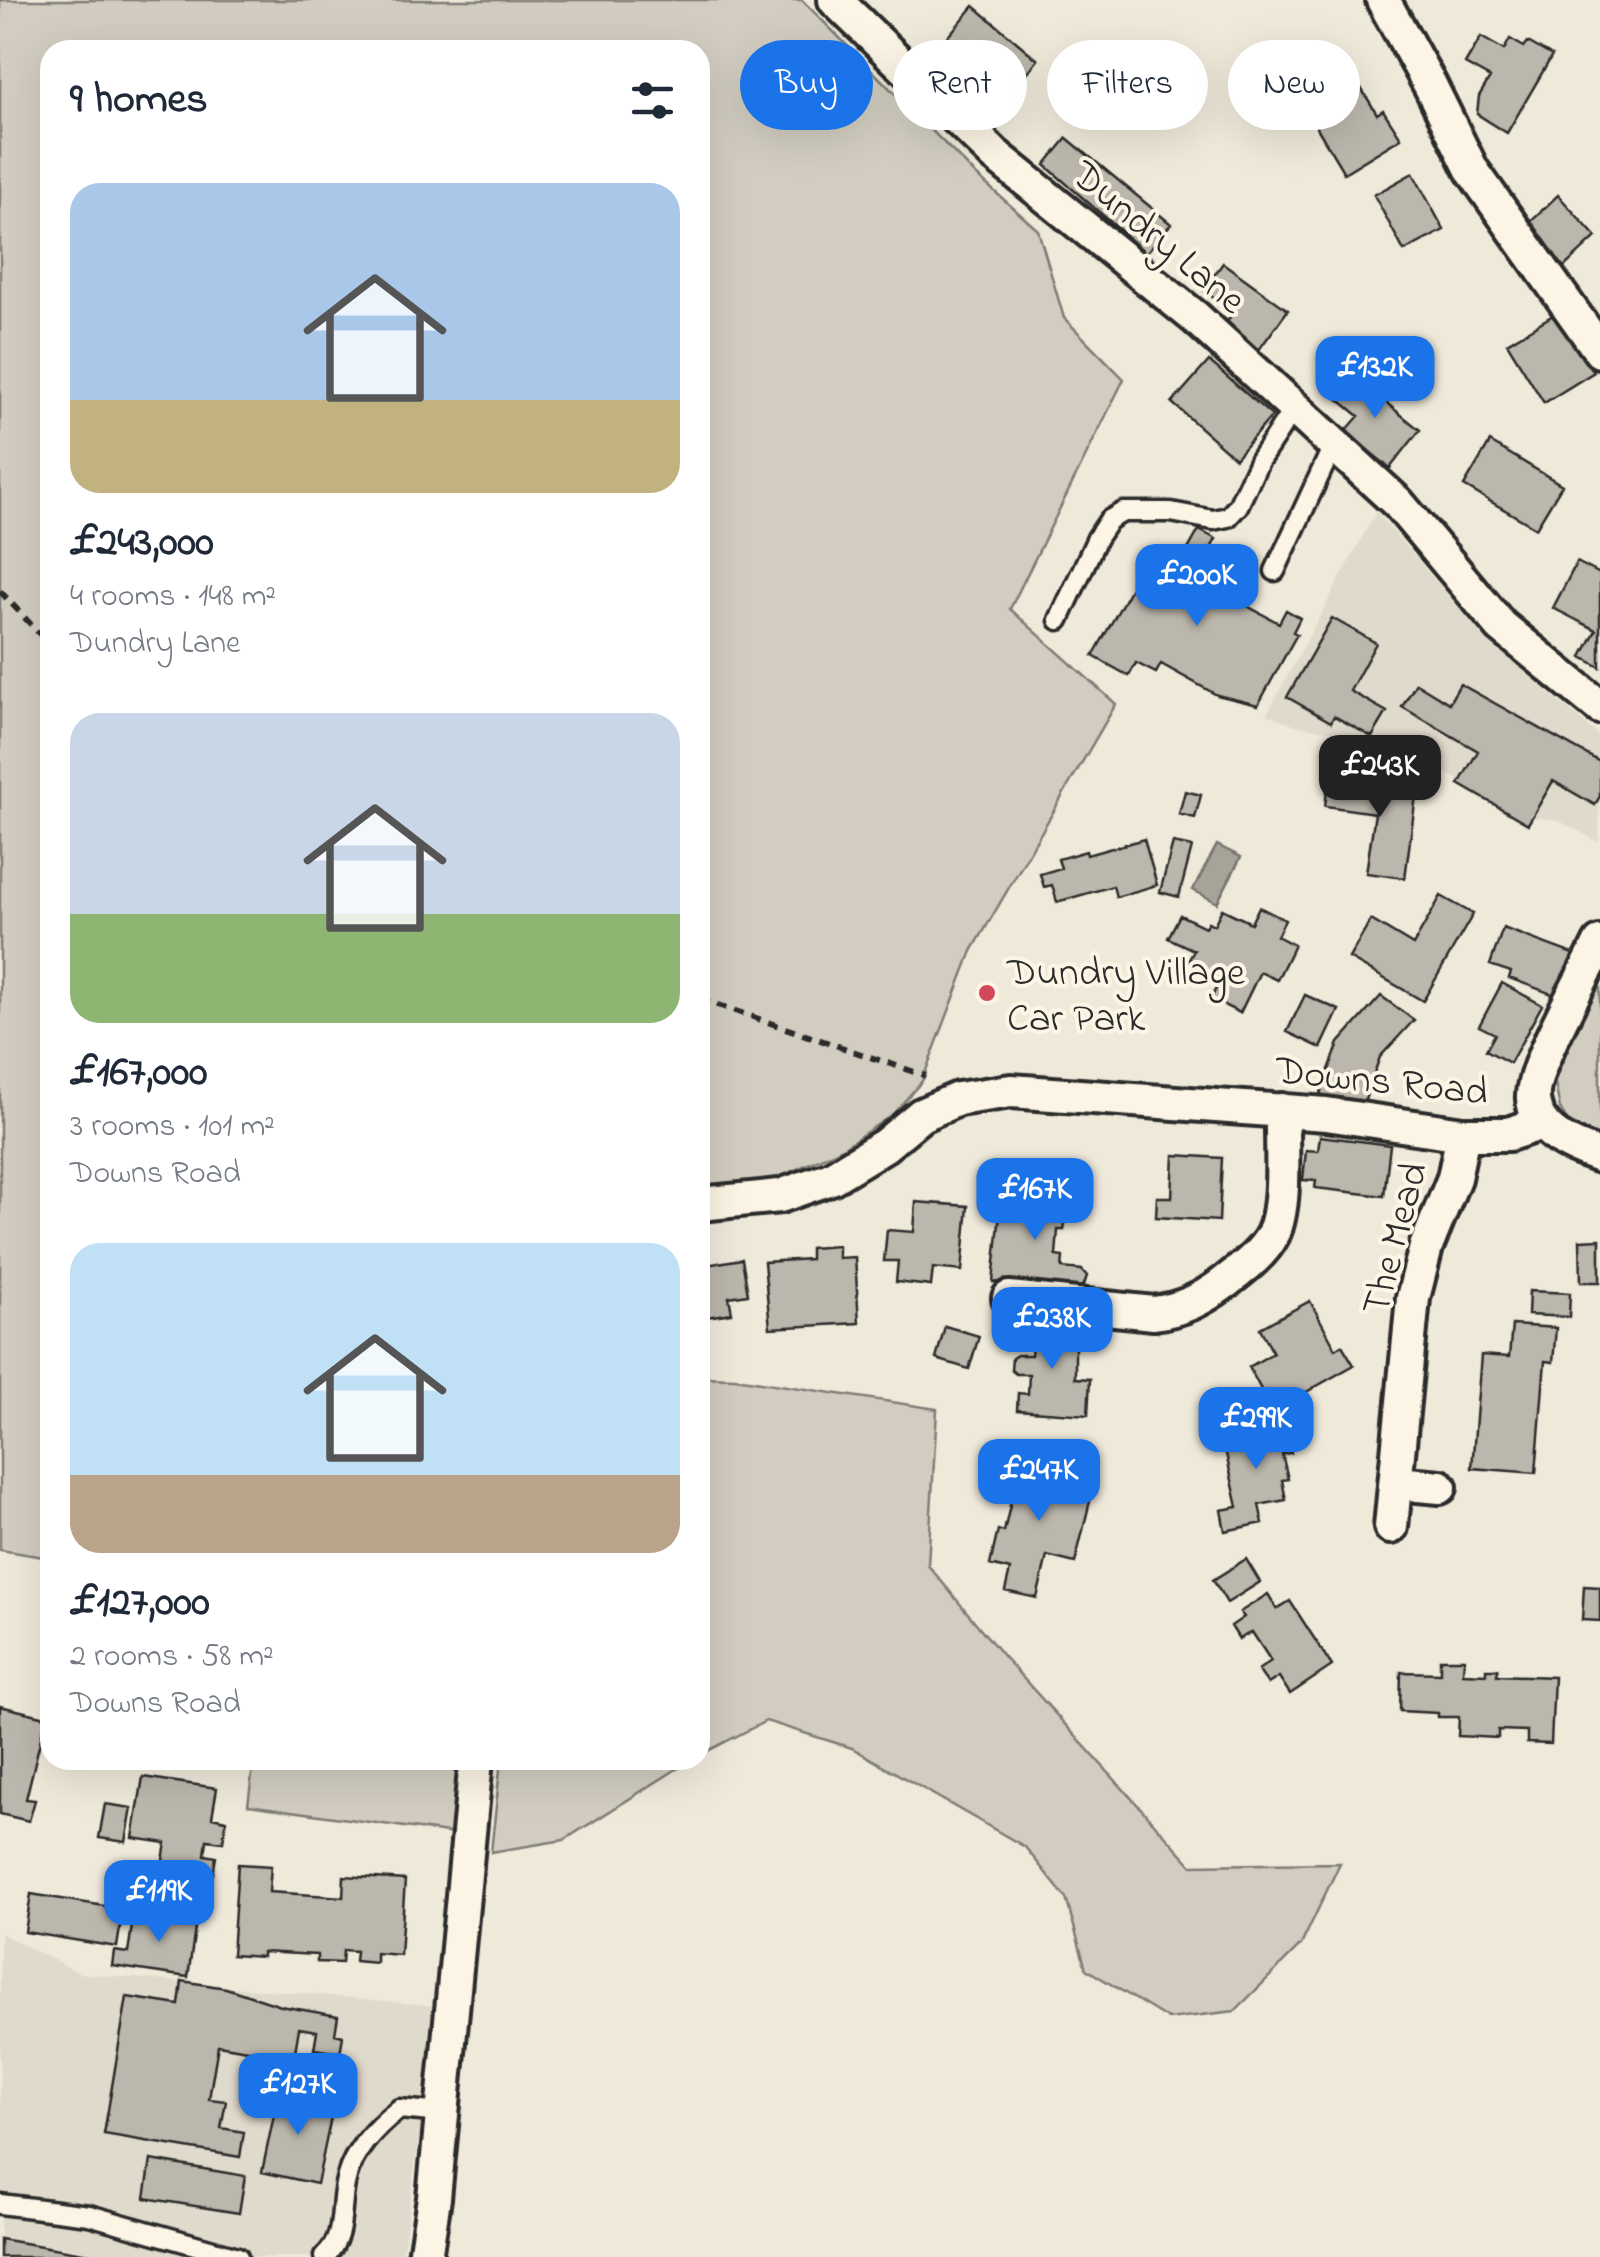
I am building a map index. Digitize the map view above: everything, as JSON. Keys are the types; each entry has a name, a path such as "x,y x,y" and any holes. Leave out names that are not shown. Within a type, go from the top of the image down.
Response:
{"street":[{"name":"Dundry Lane","path":"835,0 995,156 1196,318 1334,444 1398,504 1502,626 1600,708"},
{"path":"1383,0 1472,170 1600,351"},
{"path":"1600,943 1540,1068 1533,1099 1542,1123 1570,1146 1600,1156"},
{"name":"Downs Road","path":"710,1203 780,1196 831,1178 885,1144 921,1115 958,1099 1011,1091 1282,1110 1463,1134 1510,1134 1542,1123"},
{"path":"1010,1298 1154,1313 1199,1301 1258,1255 1273,1234 1279,1212 1282,1110"},
{"name":"The Mead","path":"1391,1527 1413,1298 1426,1246 1454,1178 1463,1134"},
{"path":"1396,1483 1440,1487"},
{"path":"424,2257 475,1770"}],"lane":[{"path":"1059,620 1109,520 1123,512 1171,512 1213,520 1228,517 1294,408"},
{"path":"1275,571 1334,444"},
{"path":"324,2257 338,2237 347,2176 363,2144 399,2109 442,2113"},
{"path":"0,2204 90,2215 238,2257"}],"path":[{"path":"0,591 40,634"},
{"path":"710,1002 923,1074 958,1099"}],"shaded area":[{"path":"0,0 802,0 842,40 740,40 740,130 873,130 873,71 893,92 893,130 931,130 1038,230 1064,318 1124,379 1010,609 1116,704 972,951 922,1081 892,1115 841,1149 775,1179 736,1188 710,1187 710,40 40,40 40,1556 0,1550"},
{"path":"1376,512 1486,639 1595,732 1600,740 1599,842 1557,820 1523,816 1433,766 1430,770 1356,736 1294,725 1267,714"},
{"path":"1217,845 1241,857 1217,903 1193,890"},
{"path":"1600,982 1600,1142 1575,1134 1560,1109 1554,1078"},
{"path":"710,1377 937,1409 928,1565 1004,1657 1192,1865 1340,1863 1301,1945 1235,2011 1168,2019 1086,1969 1066,1898 1025,1847 852,1748 766,1721 710,1750"},
{"path":"253,1770 461,1770 455,1834 248,1805"},
{"path":"500,1770 675,1770 564,1840 491,1852"},
{"path":"0,1933 80,1973 438,2006 402,2257 0,2257"}],"building":[{"path":"974,6 1014,40 945,40"},
{"path":"1481,37 1504,50 1510,39 1524,47 1528,42 1552,56 1507,133 1477,114 1479,96 1490,78 1465,64"},
{"path":"1027,51 1038,60 1027,73"},
{"path":"1360,86 1377,114 1383,110 1401,138 1344,173 1318,130 1360,130"},
{"path":"1067,138 1171,224 1146,253 1045,165"},
{"path":"1413,173 1444,230 1404,251 1374,195"},
{"path":"1558,195 1596,237 1562,269 1523,228"},
{"path":"1223,263 1288,310 1258,351 1227,322 1233,312 1203,290"},
{"path":"1558,312 1594,372 1544,403 1507,343"},
{"path":"1209,361 1272,416 1235,458 1172,403"},
{"path":"1348,372 1420,430 1390,468 1345,432 1359,416 1331,393"},
{"path":"1490,442 1562,485 1536,528 1464,486"},
{"path":"1199,530 1216,539 1202,565 1226,578 1219,591 1279,623 1286,610 1300,618 1293,632 1297,634 1258,705 1217,695 1161,664 1156,673 1136,663 1129,676 1093,656 1150,554 1177,569"},
{"path":"1577,562 1600,574 1600,667 1582,657 1596,630 1553,608"},
{"path":"1332,618 1376,643 1350,691 1387,712 1372,737 1334,716 1331,722 1287,697"},
{"path":"1416,683 1449,703 1460,684 1600,762 1600,796 1595,805 1553,781 1528,824 1459,784 1478,751 1402,707"},
{"path":"1329,776 1417,788 1405,878 1366,873 1375,813 1325,806"},
{"path":"1185,791 1201,795 1195,818 1179,814"},
{"path":"1144,839 1157,885 1116,897 1113,886 1057,902 1052,885 1044,887 1040,874 1061,868 1058,859"},
{"path":"1173,843 1192,847 1179,897 1160,892"},
{"path":"1441,896 1473,914 1423,1001 1349,958 1371,920 1413,945"},
{"path":"1259,907 1285,920 1277,936 1294,945 1277,980 1260,972 1240,1013 1211,999 1217,986 1184,970 1194,950 1168,938 1180,915 1205,927 1208,922 1214,925 1222,909 1251,923"},
{"path":"1503,928 1573,954 1557,996 1509,978 1511,972 1490,965"},
{"path":"1502,983 1542,1005 1510,1063 1486,1050 1495,1034 1479,1026"},
{"path":"1305,995 1339,1010 1321,1048 1287,1032"},
{"path":"1381,996 1414,1020 1380,1057 1373,1076 1385,1080 1380,1095 1368,1091 1362,1109 1320,1094 1339,1043"},
{"path":"1320,1136 1390,1145 1384,1196 1315,1188 1316,1181 1303,1180 1306,1150 1318,1151"},
{"path":"1174,1155 1222,1158 1219,1221 1156,1217 1157,1197 1172,1197"},
{"path":"1029,1180 1063,1184 1060,1218 1066,1218 1064,1230 1058,1230 1056,1256 1063,1257 1062,1268 1082,1270 1087,1276 1078,1289 993,1282 1000,1213 1026,1215"},
{"path":"916,1202 968,1206 962,1271 933,1268 931,1286 896,1282 898,1261 884,1261 887,1230 914,1232"},
{"path":"1600,1239 1600,1282 1581,1282 1580,1240"},
{"path":"838,1246 838,1258 855,1257 859,1323 770,1328 764,1262 810,1259 810,1248"},
{"path":"742,1259 748,1294 729,1297 732,1313 710,1316 710,1264"},
{"path":"1529,1291 1570,1293 1569,1317 1528,1315"},
{"path":"1310,1301 1336,1349 1342,1345 1354,1365 1285,1404 1279,1394 1267,1401 1249,1367 1273,1353 1260,1328"},
{"path":"1034,1321 1075,1324 1075,1378 1090,1379 1088,1415 1017,1410 1018,1393 1028,1394 1029,1374 1011,1370 1012,1358 1031,1355"},
{"path":"1512,1325 1556,1328 1553,1362 1545,1361 1536,1473 1472,1468 1481,1355 1509,1357"},
{"path":"945,1326 979,1336 969,1369 936,1359"},
{"path":"1285,1422 1291,1453 1282,1454 1288,1479 1282,1480 1286,1500 1259,1505 1263,1523 1225,1531 1221,1510 1238,1507 1222,1436"},
{"path":"1022,1452 1070,1463 1063,1495 1090,1501 1075,1563 1047,1556 1037,1598 1005,1591 1010,1570 990,1565 998,1530 1004,1532"},
{"path":"1246,1559 1260,1582 1227,1603 1213,1580"},
{"path":"1584,1586 1600,1587 1600,1621 1582,1620"},
{"path":"1268,1594 1277,1609 1290,1601 1332,1666 1290,1694 1279,1677 1268,1684 1258,1670 1271,1661 1252,1632 1239,1639 1231,1626 1244,1617 1240,1612"},
{"path":"1440,1659 1464,1659 1463,1673 1486,1674 1486,1669 1498,1669 1497,1675 1554,1677 1551,1744 1527,1743 1527,1731 1498,1730 1498,1738 1458,1736 1459,1717 1400,1711 1401,1672 1440,1673"},
{"path":"0,1706 40,1716 40,1742 26,1799 35,1800 29,1821 0,1814"},
{"path":"143,1777 217,1788 212,1817 226,1820 223,1842 207,1840 205,1855 216,1857 213,1875 204,1874 202,1890 159,1884 166,1843 133,1838"},
{"path":"105,1804 132,1808 126,1842 99,1838"},
{"path":"238,1864 271,1866 269,1892 343,1897 344,1876 405,1880 400,1955 376,1953 376,1963 355,1961 356,1951 343,1950 342,1963 317,1962 317,1955 232,1955"},
{"path":"31,1894 123,1909 117,1947 25,1932"},
{"path":"134,1912 196,1921 188,1977 112,1966 114,1951 128,1953"},
{"path":"182,1981 338,2016 335,2034 343,2036 340,2053 314,2049 317,2031 299,2028 294,2058 218,2045 209,2099 226,2101 221,2128 244,2132 240,2157 104,2134 127,1997 179,2005"},
{"path":"279,2091 334,2103 317,2184 262,2172"},
{"path":"151,2160 245,2176 239,2213 145,2198"},
{"path":"0,2239 107,2257 0,2257"}],"place":[{"name":"Dundry Village Car Park","path":"987,993"}]}
